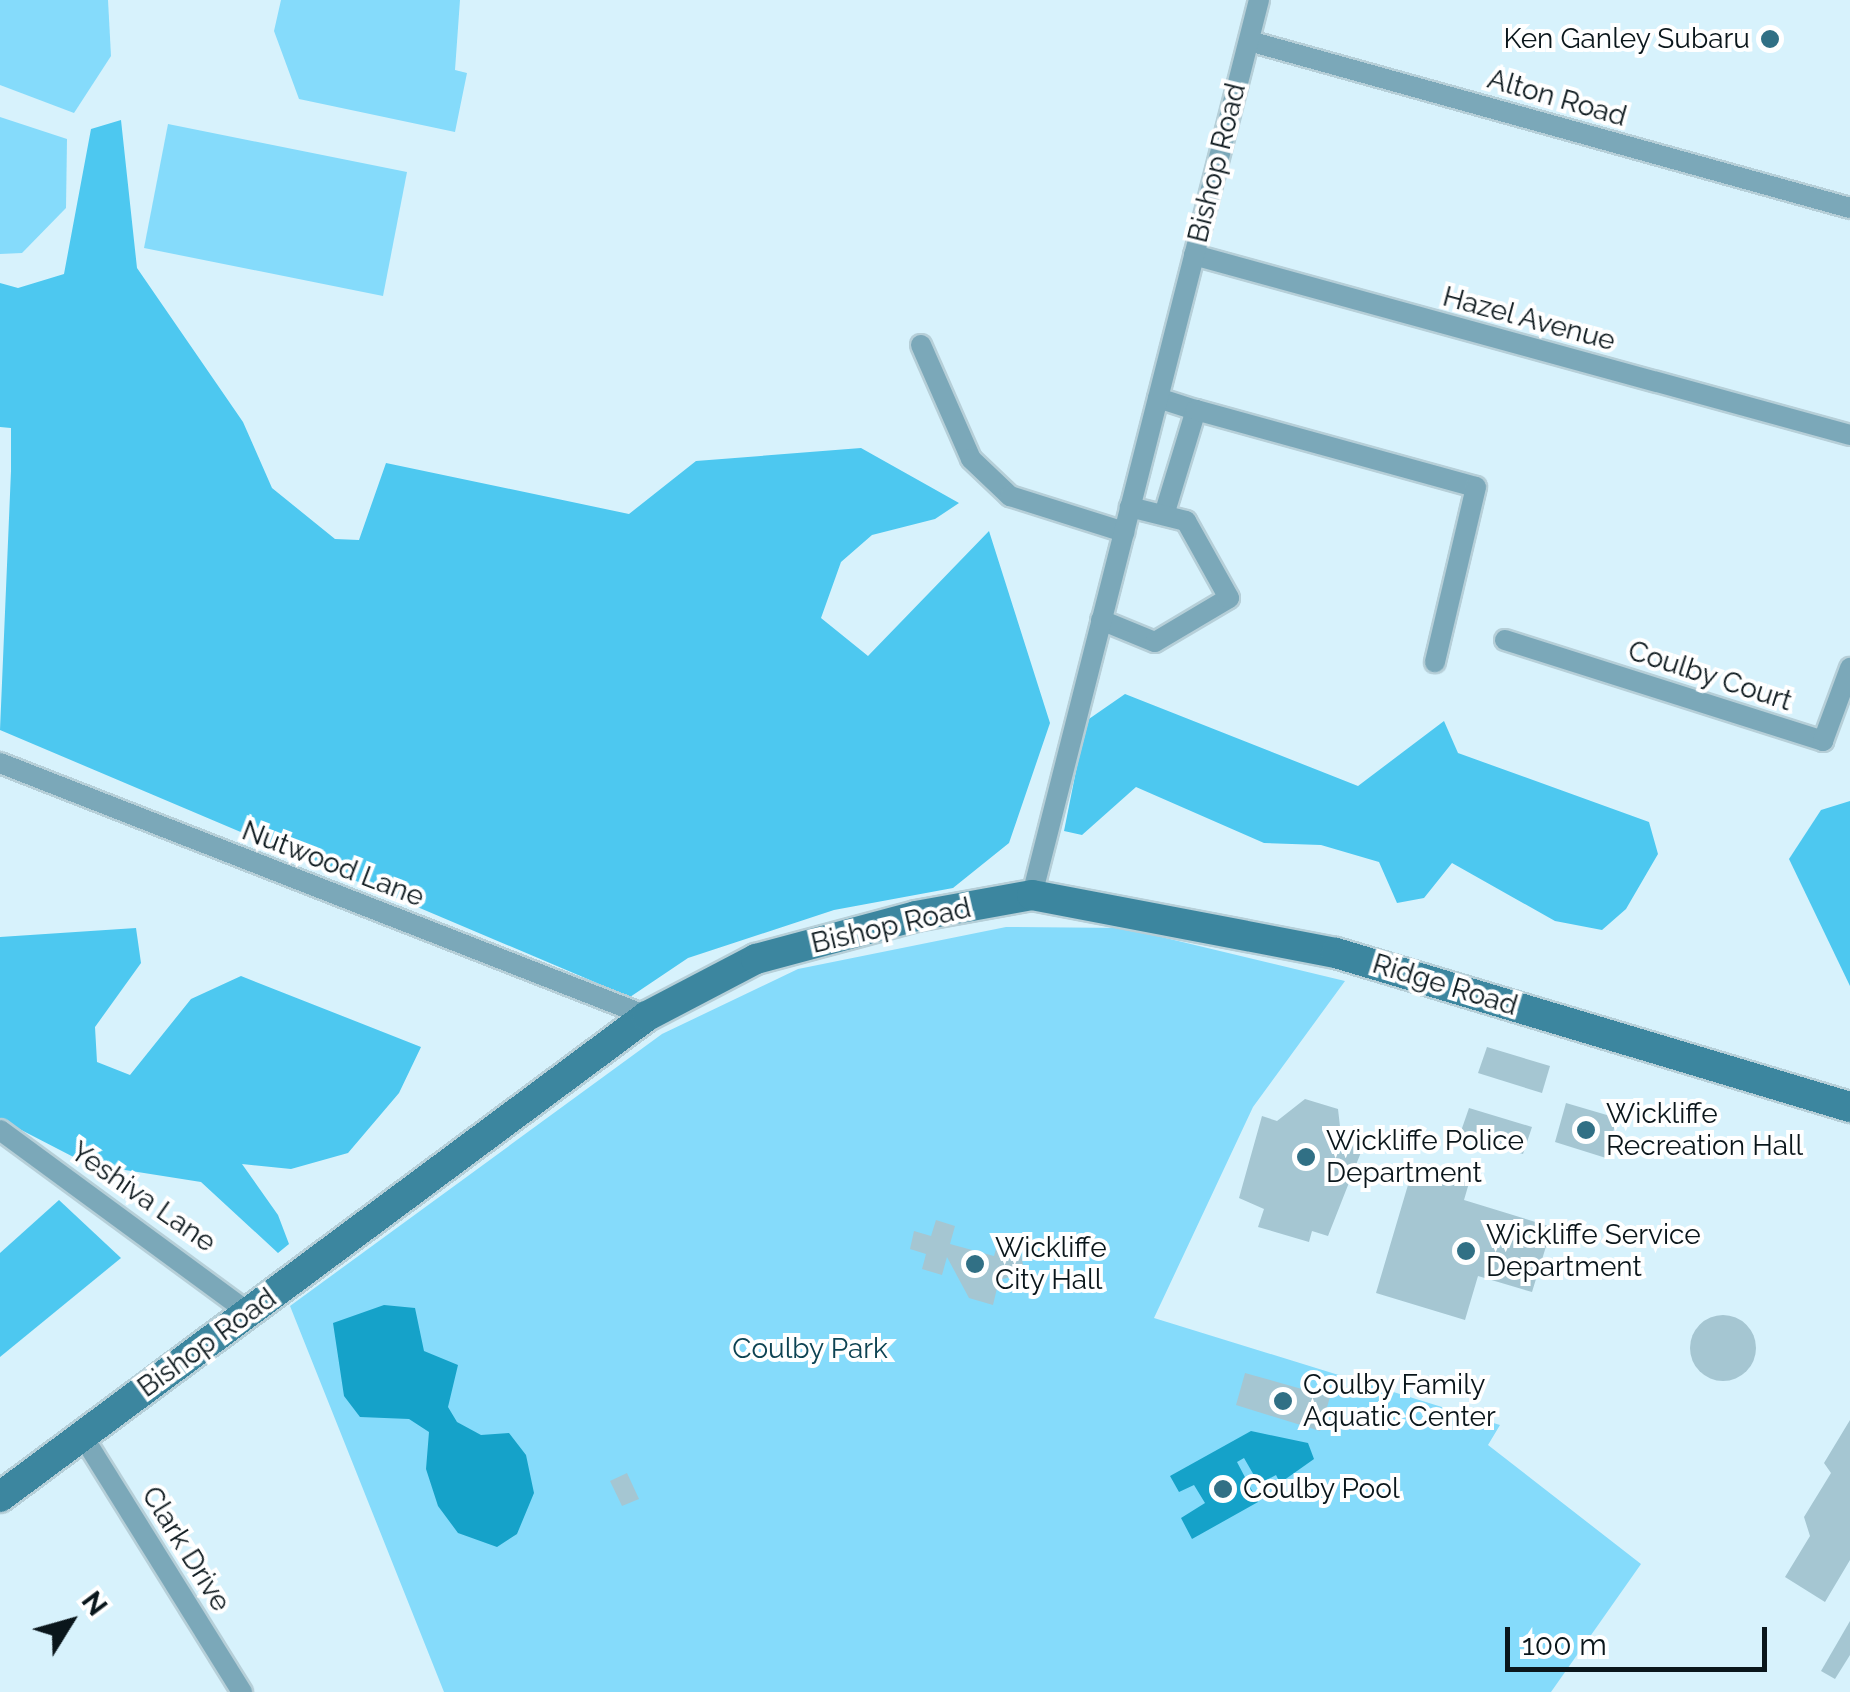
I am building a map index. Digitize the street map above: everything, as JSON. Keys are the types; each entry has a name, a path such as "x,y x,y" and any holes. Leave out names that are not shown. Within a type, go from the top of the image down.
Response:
{"main road":[{"name":"Bishop Road","path":"0,1496 646,1016 756,959 1032,896"},
{"name":"Ridge Road","path":"1032,896 1336,953 1850,1106"}],"street":[{"name":"Bishop Road","path":"1032,896 1259,0"},
{"name":"Alton Road","path":"1248,41 1850,208"},
{"name":"Hazel Avenue","path":"1194,255 1850,436"},
{"path":"921,345 971,459 1010,496 1124,532"},
{"path":"1158,398 1476,487 1435,662"},
{"path":"1164,515 1196,410"},
{"path":"1102,620 1155,642 1229,598 1186,521 1130,507"},
{"name":"Coulby Court","path":"1505,640 1823,741 1850,668"},
{"name":"Nutwood Lane","path":"0,763 646,1016"},
{"name":"Yeshiva Lane","path":"0,1130 249,1313"},
{"name":"Clark Drive","path":"82,1435 242,1692"}],"green space":[{"path":"0,0 108,0 111,56 74,113 0,85"},
{"path":"281,0 460,0 455,70 467,73 455,132 299,99 274,31"},
{"path":"0,117 67,139 66,208 22,253 0,254"},
{"path":"168,124 407,172 383,296 144,248"},
{"name":"Coulby Park","path":"1006,927 1124,928 1345,981 1253,1107 1154,1318 1500,1425 1488,1445 1641,1564 1551,1692 444,1692 290,1306 662,1034 798,969"}],"shaded area":[{"path":"121,120 137,268 243,422 272,488 335,539 359,540 386,463 629,514 696,461 861,448 959,503 935,519 872,535 841,562 821,618 868,656 989,531 1050,723 1009,843 953,888 834,910 688,958 630,997 0,730 11,428 0,427 0,283 18,288 64,274 91,129"},
{"path":"1125,694 1358,786 1444,721 1458,753 1649,822 1658,854 1626,909 1602,930 1555,921 1452,863 1424,898 1397,903 1379,862 1321,845 1264,843 1136,787 1082,835 1064,831 1086,721"},
{"path":"1850,801 1850,986 1789,859 1821,810"},
{"path":"136,928 141,963 95,1027 97,1062 130,1075 191,999 241,976 421,1047 399,1093 348,1153 291,1169 242,1164 278,1215 289,1244 278,1253 201,1182 87,1164 0,1119 0,937"},
{"path":"59,1200 121,1258 0,1357 0,1253"},
{"path":"384,1305 415,1308 424,1351 458,1365 448,1407 457,1422 481,1435 509,1433 526,1455 534,1493 517,1534 497,1547 458,1533 438,1506 426,1469 429,1432 409,1419 360,1417 344,1396 333,1323"},
{"name":"Coulby Pool","path":"1251,1431 1308,1443 1314,1459 1280,1483 1276,1475 1259,1484 1244,1458 1237,1462 1258,1502 1192,1539 1181,1518 1205,1503 1194,1485 1179,1492 1170,1476"}],"building":[{"path":"1487,1047 1550,1066 1542,1093 1478,1073"},
{"name":"Wickliffe Police Department","path":"1305,1099 1338,1109 1341,1135 1365,1142 1328,1236 1312,1231 1309,1242 1258,1227 1264,1209 1239,1198 1262,1116 1277,1121"},
{"name":"Wickliffe Recreation Hall","path":"1566,1103 1617,1118 1606,1158 1555,1142"},
{"path":"1469,1108 1532,1127 1523,1154 1460,1134"},
{"name":"Wickliffe Service Department","path":"1413,1168 1469,1183 1464,1200 1552,1227 1532,1292 1478,1276 1465,1320 1376,1293"},
{"name":"Wickliffe City Hall","path":"936,1220 955,1226 950,1244 994,1256 999,1238 1018,1242 1025,1273 999,1280 993,1305 969,1298 947,1257 942,1275 922,1269 926,1254 910,1249 914,1231 931,1236"},
{"path":"1723,1315 1747,1324 1756,1348 1747,1372 1723,1381 1699,1372 1690,1348 1699,1324"},
{"name":"Coulby Family Aquatic Center","path":"1245,1373 1330,1397 1320,1431 1236,1405"},
{"path":"1850,1420 1850,1560 1825,1602 1785,1577 1810,1536 1804,1517 1831,1473 1824,1463"},
{"path":"627,1473 639,1499 622,1506 610,1481"},
{"path":"1850,1621 1850,1655 1835,1679 1821,1671"}],"place":[{"name":"Ken Ganley Subaru","path":"1770,39"},
{"name":"Wickliffe Recreation Hall","path":"1586,1130"},
{"name":"Wickliffe Police Department","path":"1306,1157"},
{"name":"Wickliffe Service Department","path":"1466,1251"},
{"name":"Wickliffe City Hall","path":"975,1264"},
{"name":"Coulby Family Aquatic Center","path":"1283,1401"},
{"name":"Coulby Pool","path":"1223,1489"}]}
